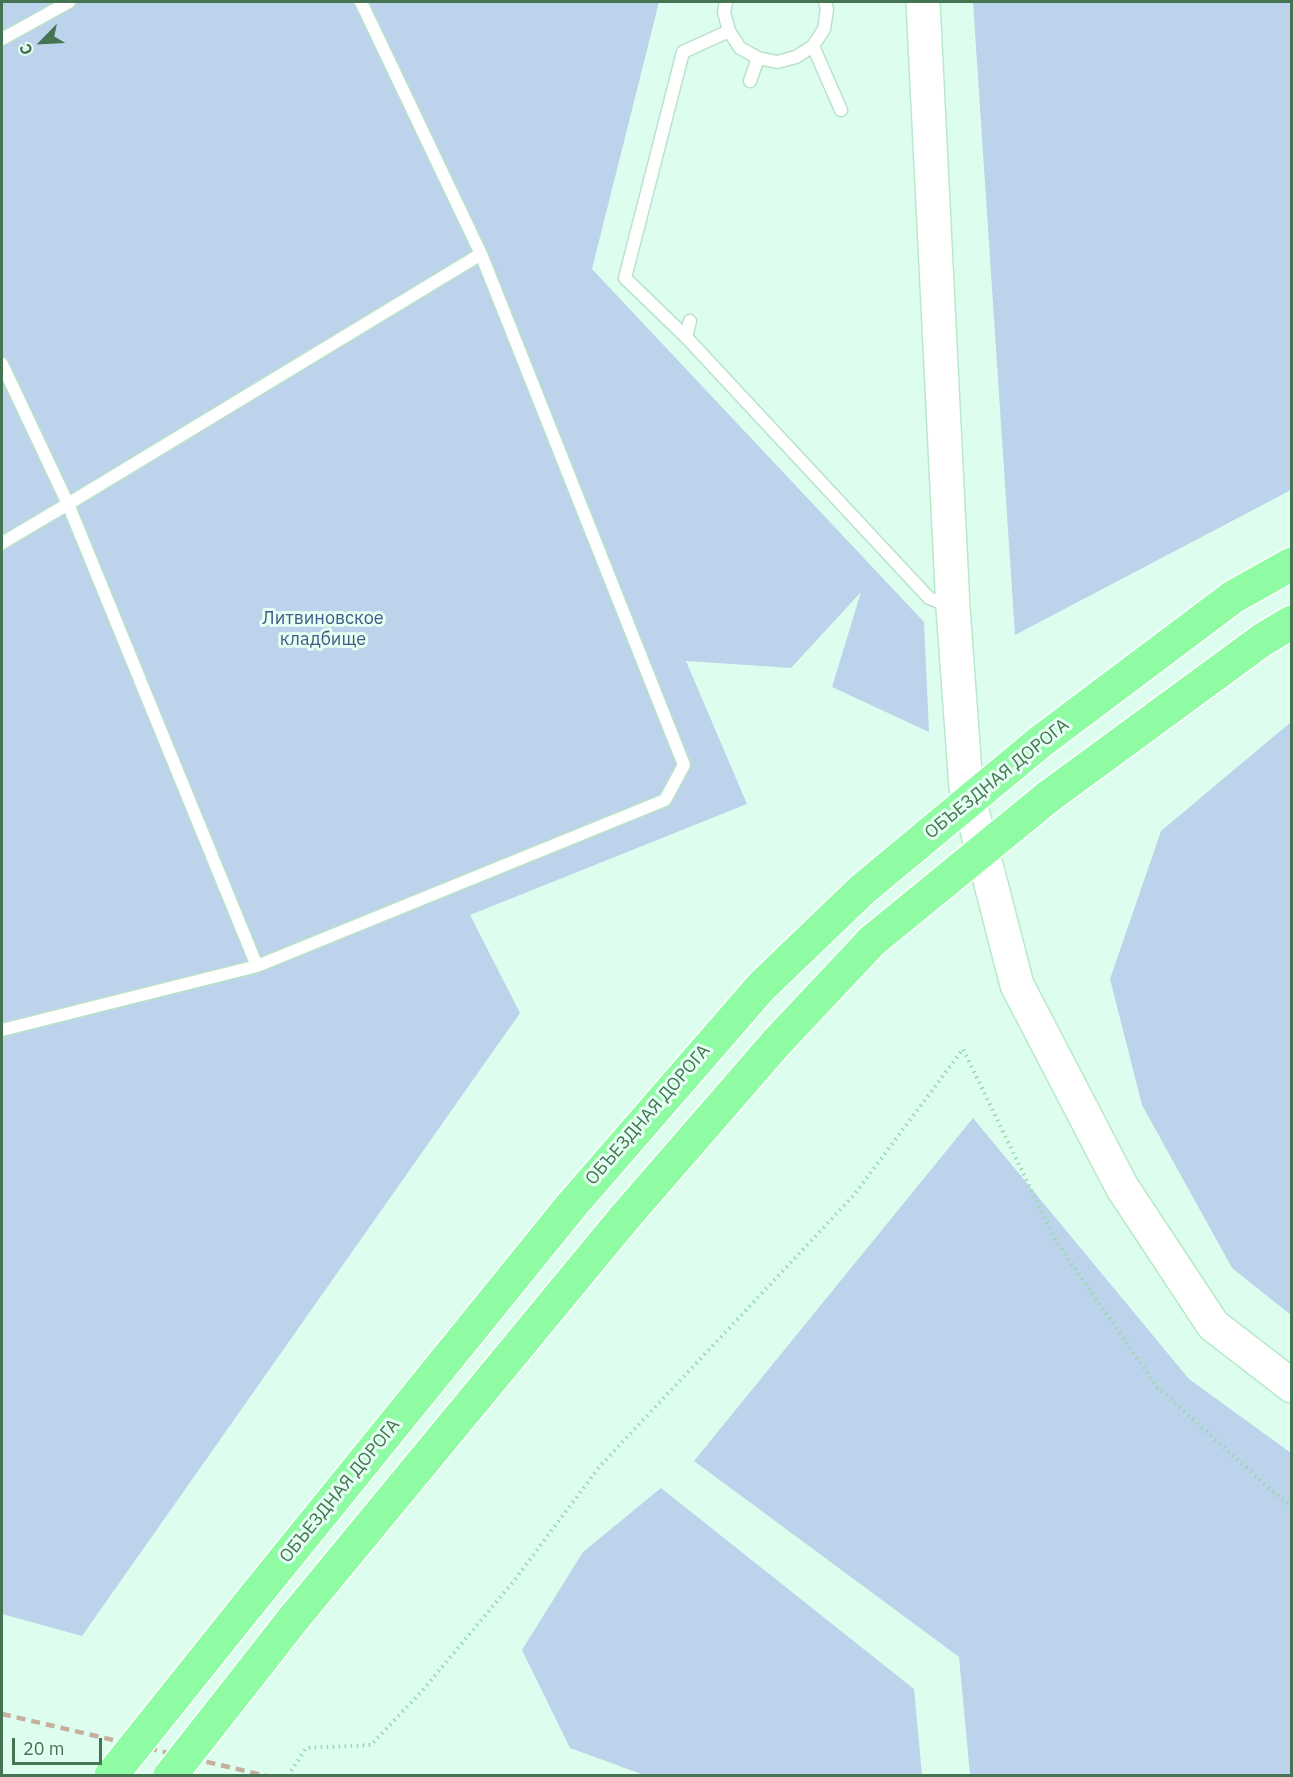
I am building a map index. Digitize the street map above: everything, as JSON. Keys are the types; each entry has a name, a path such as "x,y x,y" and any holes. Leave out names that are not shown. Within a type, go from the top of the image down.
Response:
{"highway":[{"name":"ОБЪЕЗДНАЯ ДОРОГА","path":"111,1776 586,1188 761,987 863,889 1040,742 1233,597 1292,564"},
{"path":"170,1776 294,1618 625,1217 777,1042 873,941 1048,797 1262,640 1292,622"}],"street":[{"path":"923,2 953,608 966,787 1017,985 1122,1187 1213,1325 1292,1386"}],"lane":[{"path":"2,39 69,2"},
{"path":"2,1029 257,966 665,800 684,765 481,254 361,2"},
{"path":"726,2 724,12 729,31 740,48 758,58 777,62 796,57 813,46 824,28 827,9 825,2"},
{"path":"729,31 683,52 626,278 686,337 929,598 953,608"},
{"path":"813,46 841,110"},
{"path":"750,81 758,58"},
{"path":"2,543 481,254"},
{"path":"686,337 690,321"},
{"path":"2,364 68,504 257,966"}],"path":[{"path":"288,1776 306,1748 371,1745 422,1691 513,1582 600,1466 854,1195 963,1049 1056,1241 1157,1387 1281,1499 1292,1506"}],"green space":[{"name":"Литвиновское кладбище","path":"2,2 659,2 592,269 924,622 929,732 832,687 861,592 791,668 686,661 747,804 470,915 520,1013 82,1636 2,1614"},
{"path":"973,2 1291,2 1291,490 1015,635"},
{"path":"1291,722 1291,1315 1232,1268 1142,1105 1110,979 1161,831"},
{"path":"973,1118 1189,1379 1291,1453 1291,1775 970,1775 959,1657 694,1461"},
{"path":"661,1488 914,1689 922,1775 644,1775 570,1748 522,1650 583,1552"}],"railway":[{"path":"2,1714 267,1776"}]}
